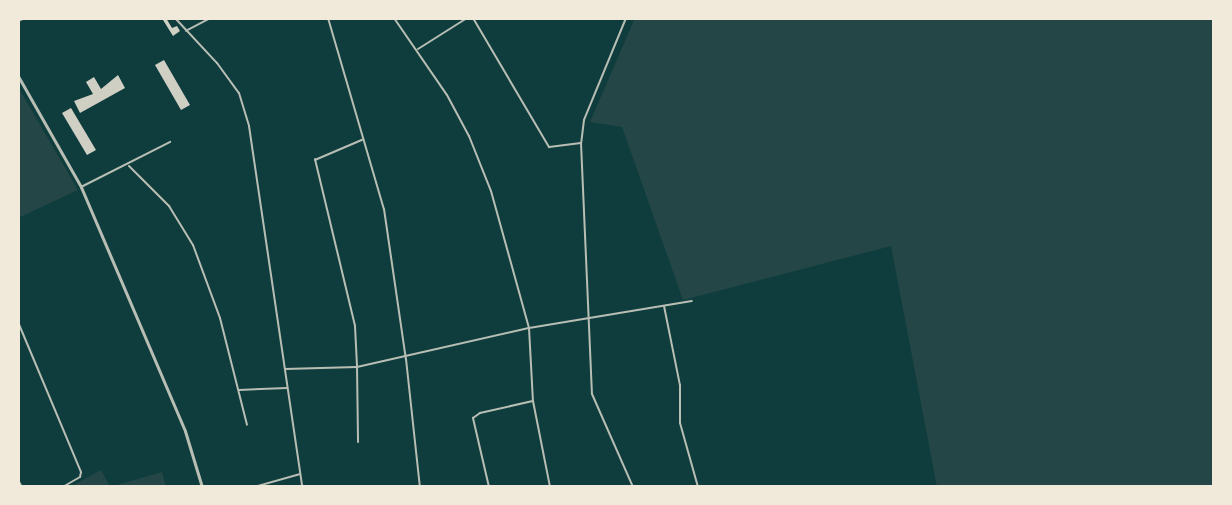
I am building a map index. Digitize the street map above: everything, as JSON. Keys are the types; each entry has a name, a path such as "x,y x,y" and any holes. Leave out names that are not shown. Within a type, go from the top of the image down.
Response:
{"street":[{"path":"18,21 25,18"},
{"path":"175,18 217,63 239,93 249,126 302,487"},
{"path":"328,18 384,209 406,358 420,487"},
{"path":"394,18 418,49 469,136 491,191 529,328 533,401 550,487"},
{"path":"418,49 467,18"},
{"path":"473,18 549,147 581,143"},
{"path":"626,18 584,120 581,143 586,320 592,394 633,487"},
{"path":"18,76 81,187 185,431 202,487"},
{"path":"81,187 129,166 170,142"},
{"path":"129,166 169,206 193,245 220,318 247,425"},
{"path":"285,369 357,367 406,358 529,328 692,301"},
{"path":"664,306 680,385 680,423 698,487"},
{"path":"18,322 81,472 80,477 63,487"},
{"path":"357,367 358,442"},
{"path":"239,390 288,388"},
{"path":"489,487 473,418 480,413 533,401"},
{"path":"254,487 300,474"},
{"path":"18,480 22,487"}],"lane":[{"path":"186,31 210,18"},
{"path":"357,367 355,326 315,160 362,140"}],"shaded area":[{"path":"635,18 1214,18 1214,487 937,487 891,246 683,300 622,127 590,122"},
{"path":"18,87 78,190 18,218"},
{"path":"101,470 110,487 70,487"},
{"path":"162,472 166,487 110,487"}],"building":[{"path":"166,18 172,28 177,26 180,31 173,36 163,20"},
{"path":"164,60 190,105 181,110 155,65"},
{"path":"118,75 125,88 80,113 74,101 93,94 86,82 94,77 101,89"},
{"path":"71,108 96,150 87,155 62,113"}]}
